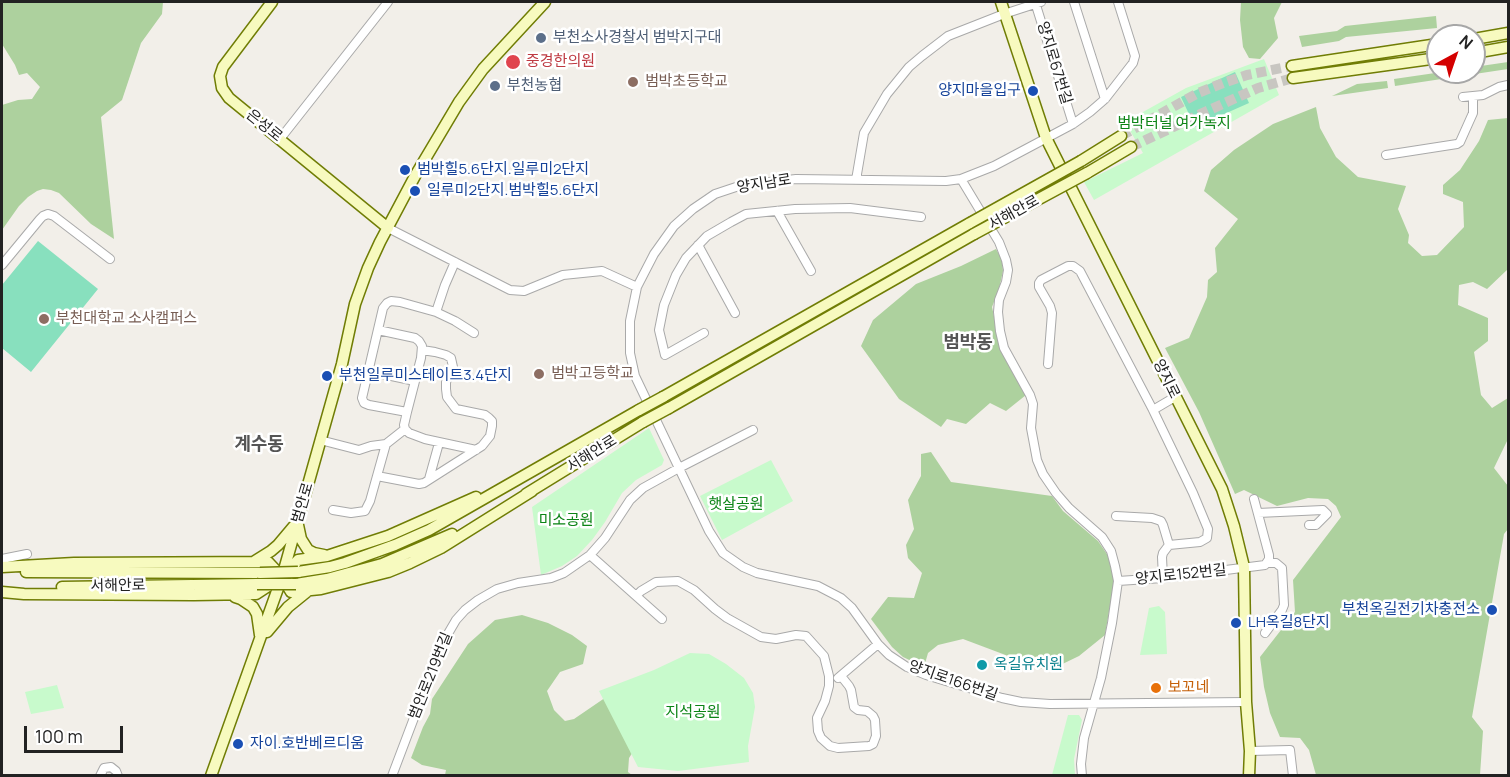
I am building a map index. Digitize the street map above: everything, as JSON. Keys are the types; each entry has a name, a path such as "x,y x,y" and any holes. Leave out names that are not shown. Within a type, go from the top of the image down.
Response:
{"main road":[{"name":"은성로","path":"272,2 223,67 220,76 222,88 229,98 388,228"},
{"name":"양지로","path":"1001,2 1046,138 1222,489 1234,526 1244,567 1246,702 1250,776"},
{"name":"범안로","path":"211,776 282,578 342,364 355,304 368,268 443,127 459,102 483,69 539,4"},
{"path":"1486,37 1509,33"},
{"path":"1292,66 1426,46"},
{"path":"1486,50 1509,47"},
{"path":"1293,78 1426,60"},
{"name":"서해안로","path":"2,590 258,579 330,567 395,545 445,522 1081,161 1121,136"},
{"name":"서해안로","path":"2,572 258,579 296,584 327,579 399,558 448,537 532,491 643,422 1131,147"},
{"path":"2,590 24,594 256,594 282,578 298,560 327,556 388,536 523,476"},
{"path":"2,567 74,563 268,562 291,592 309,590 365,579 410,563 441,548 532,491"},
{"path":"298,521 301,539 308,550 327,556"},
{"path":"252,562 278,545 298,521"},
{"path":"260,642 288,607 309,590"},
{"path":"226,595 241,599 253,607 257,614 260,642"}],"street":[{"path":"280,140 388,2"},
{"path":"856,180 864,133 898,78 948,36 1037,2"},
{"name":"양지로67번길","path":"1037,2 1073,124"},
{"path":"1074,2 1105,99"},
{"name":"양지남로","path":"678,468 635,376 630,353 630,321 637,287 654,254 674,226 715,194 742,185 796,179 904,181 961,179 994,166 1073,124 1105,99 1133,63 1135,56 1118,2"},
{"path":"1463,97 1483,95 1509,85"},
{"path":"1386,155 1460,142 1473,113 1473,96"},
{"path":"961,179 999,242 1006,260 1008,270 1006,282 999,300 1000,331 1004,348 1030,395 1033,405 1031,428 1037,460 1056,493 1069,508 1102,537 1111,551 1115,566 1118,581 1112,623 1101,678 1084,738 1082,776"},
{"path":"704,333 665,355 659,330 664,305 676,275 686,258 707,236 746,214 850,208 921,217"},
{"path":"777,211 811,271"},
{"path":"2,265 40,219 48,214 54,216 110,260"},
{"path":"388,228 510,290 524,291 563,275 602,271 637,287"},
{"path":"698,245 735,312"},
{"path":"436,312 455,262"},
{"path":"1048,364 1052,313 1039,283 1068,266 1073,266 1080,272 1153,410 1208,529 1207,538 1200,542 1169,545 1162,557 1163,578"},
{"path":"407,412 369,405 362,401 383,308 387,303 400,302 436,312 474,333"},
{"path":"378,330 414,338 419,341 422,350 404,425 405,429"},
{"path":"377,476 418,484 476,450 490,436 492,421 489,418 485,415 456,409 447,397 446,382 453,367 451,358 422,350"},
{"path":"368,370 415,381"},
{"path":"1153,410 1175,397"},
{"path":"321,440 359,450 386,444 405,429"},
{"path":"405,429 417,436 476,450"},
{"name":"범안로219번길","path":"392,776 442,644 452,626 471,604 490,592 511,584 557,576 590,555 605,538 635,495 652,482 753,430"},
{"path":"429,479 440,442"},
{"path":"333,510 351,513 364,511 370,501 386,444"},
{"name":"양지로166번길","path":"678,468 723,553 743,567 757,573 803,582 841,598 852,608 878,644 889,655 907,667 926,675 1002,698 1034,704 1246,702"},
{"path":"1254,499 1269,555 1267,563 1276,563 1282,568 1284,605 1265,633"},
{"path":"1258,513 1323,510 1327,514 1316,525 1309,525"},
{"path":"1116,516 1157,519 1163,525 1169,545"},
{"path":"2,559 27,554"},
{"path":"590,555 662,619"},
{"name":"양지로152번길","path":"1118,581 1163,578 1261,566 1267,563"},
{"path":"636,596 657,582 678,581 694,590 727,618 761,637 776,639 796,634 806,636 824,656 830,676 825,701 817,718 821,738 830,747 873,744 876,736 873,716 867,711 854,707 851,690 837,678 878,644"},
{"path":"1250,751 1290,750 1293,776"},
{"path":"100,776 104,768 111,767 118,776"}],"green space":[{"path":"2,2 163,2 162,14 141,43 122,100 101,117 114,239 91,224 59,193 43,189 28,197 19,206 2,230 2,105 32,99 40,87 27,73 19,75 2,44"},
{"path":"1241,2 1282,2 1274,18 1278,38 1260,59 1249,58 1243,47"},
{"path":"1436,16 1437,24 1426,24 1426,29 1346,37 1339,41 1302,47 1299,36 1337,31 1345,26"},
{"name":"범박터널 여가녹지","path":"1264,59 1279,95 1094,200 1084,182 1143,153 1125,122 1186,88"},
{"path":"1508,62 1508,69 1486,72 1486,65"},
{"path":"1235,72 1249,103 1195,127 1181,97"},
{"path":"1426,74 1426,81 1395,86 1394,79"},
{"path":"1387,81 1388,88 1332,96 1357,84"},
{"path":"1316,107 1320,128 1336,157 1358,177 1406,186 1398,209 1409,235 1408,243 1422,256 1437,255 1464,227 1463,202 1443,194 1443,185 1460,170 1479,141 1488,120 1508,118 1508,269 1487,289 1473,282 1459,285 1458,305 1488,318 1488,341 1474,352 1481,395 1492,408 1508,398 1508,439 1494,468 1508,486 1508,529 1504,534 1472,717 1483,731 1480,775 1316,775 1309,750 1300,738 1280,737 1270,713 1260,657 1295,612 1293,580 1341,517 1336,506 1328,499 1308,498 1277,506 1244,490 1235,494 1199,412 1165,348 1189,338 1207,297 1208,280 1217,272 1215,248 1238,219 1204,191 1211,170 1234,150 1273,124"},
{"path":"38,241 98,289 31,372 2,348 2,285"},
{"path":"996,249 1002,260 1003,271 992,307 1001,348 1026,395 1006,411 990,403 966,424 947,419 941,427 899,399 861,346 873,320 916,284"},
{"name":"미소공원","path":"649,428 664,460 662,465 636,480 622,493 605,522 577,556 562,566 541,575 532,507"},
{"path":"931,452 951,482 1052,496 1063,511 1098,541 1109,557 1114,583 1105,635 1079,656 1048,671 963,639 938,645 928,653 924,667 903,657 892,647 871,619 888,597 914,598 922,573 908,558 906,545 914,529 908,500 921,476 921,454"},
{"name":"햇살공원","path":"771,460 793,501 722,540 700,496"},
{"path":"1159,606 1165,612 1167,654 1140,655 1149,608"},
{"path":"522,615 548,623 572,635 587,646 583,664 560,672 547,691 554,710 565,721 574,719 615,691 644,735 629,758 628,772 632,775 445,775 446,770 422,765 411,758 430,714 432,699 468,644 495,620"},
{"name":"지석공원","path":"690,653 709,654 726,664 744,678 753,693 755,707 748,746 749,762 678,771 638,767 599,691 654,670"},
{"path":"57,685 64,708 31,714 25,692"},
{"path":"1068,715 1079,715 1082,720 1074,759 1075,775 1052,775"}],"tunnel":[{"path":"1121,136 1198,93 1247,75 1292,66"},
{"path":"1131,147 1258,88 1293,78"}],"place":[{"name":"부천소사경찰서 범박지구대","path":"541,38"},
{"name":"중경한의원","path":"513,62"},
{"name":"범박초등학교","path":"633,82"},
{"name":"부천농협","path":"495,86"},
{"name":"양지마을입구","path":"1033,91"},
{"name":"범박힐5.6단지.일루미2단지","path":"405,170"},
{"name":"일루미2단지.범박힐5.6단지","path":"415,191"},
{"name":"부천대학교 소사캠퍼스","path":"44,319"},
{"name":"범박고등학교","path":"539,374"},
{"name":"부천일루미스테이트3.4단지","path":"327,376"},
{"name":"부천옥길전기차충전소","path":"1492,610"},
{"name":"LH옥길8단지","path":"1236,623"},
{"name":"옥길유치원","path":"982,665"},
{"name":"보꼬네","path":"1156,688"},
{"name":"자이.호반베르디움","path":"238,744"}],"district":[{"name":"범박동","path":"968,343"},
{"name":"계수동","path":"259,445"}]}
